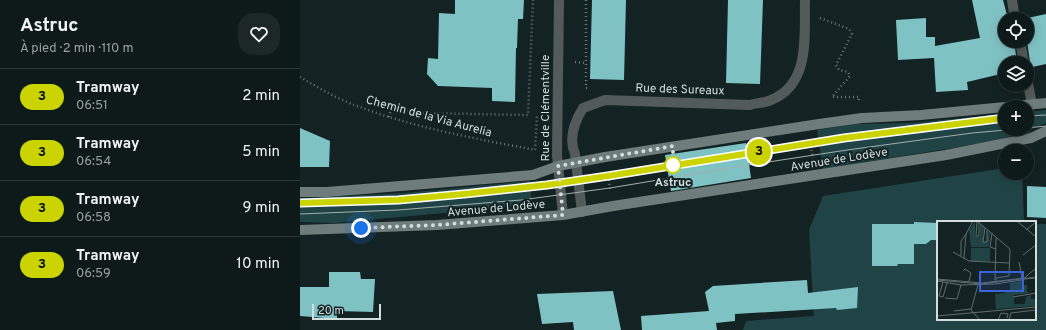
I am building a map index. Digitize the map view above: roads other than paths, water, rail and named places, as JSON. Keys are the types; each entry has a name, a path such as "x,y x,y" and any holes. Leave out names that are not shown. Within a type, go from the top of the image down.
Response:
{"street":[{"name":"Rue de Clémentville","path":"559,0 557,142 563,215"},
{"name":"Rue des Sureaux","path":"582,212 575,154 572,146 572,135 576,119 583,108 606,100 750,105 771,100 788,88 798,74 803,60 805,0"},
{"path":"1012,0 1014,12"},
{"path":"1034,105 1046,103"},
{"path":"300,192 327,192 534,174 558,166 606,157 862,118 920,115 998,108"},
{"name":"Avenue de Lodève","path":"300,230 437,225 563,215 1000,145 1030,138 1046,131"}],"tram line":[{"path":"1034,116 1046,115"},
{"path":"300,202 398,200 560,183 844,138 998,119"},
{"name":"3","path":"300,203 398,200 547,185 844,138 998,119"},
{"path":"1034,127 1046,126"},
{"path":"300,214 398,210 521,200 610,188 847,150 998,131"}],"place":[{"name":"Astruc","path":"673,165"}]}
